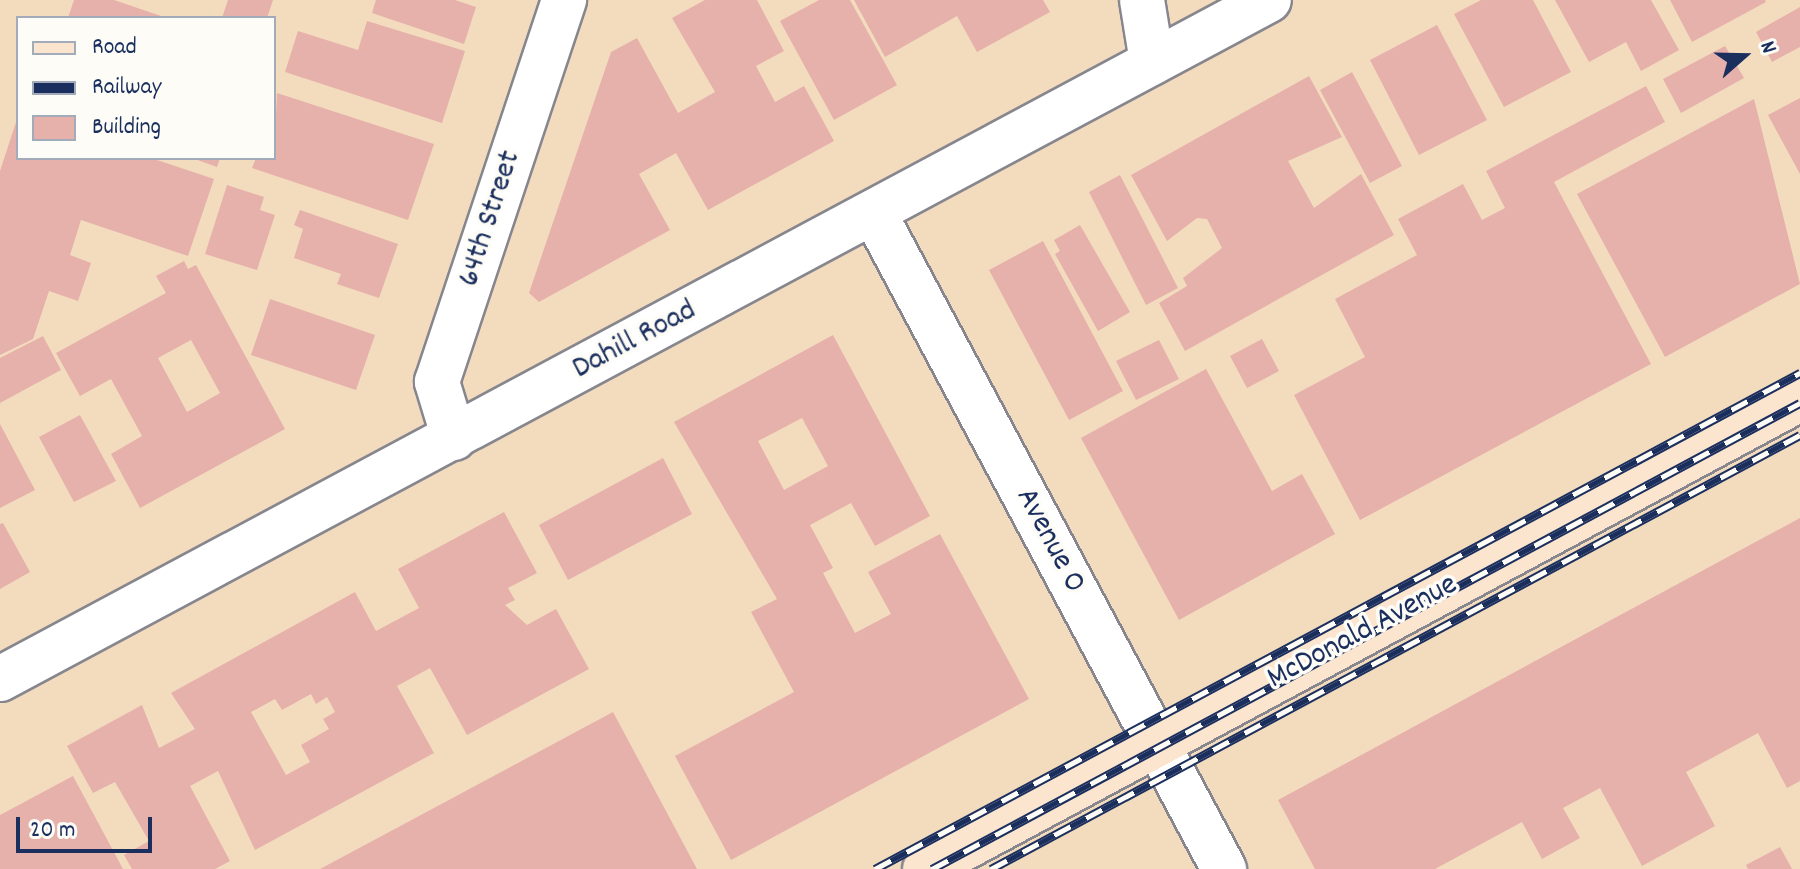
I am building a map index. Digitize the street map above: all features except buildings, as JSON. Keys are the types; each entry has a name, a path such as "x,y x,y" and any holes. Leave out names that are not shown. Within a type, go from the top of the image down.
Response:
{"main road":[{"name":"McDonald Avenue","path":"925,869 1800,399"}],"street":[{"name":"64th Street","path":"454,438 437,382 564,0"},
{"path":"1142,0 1152,62"},
{"name":"Dahill Road","path":"0,679 1269,0"},
{"name":"Avenue O","path":"874,213 1224,869"}],"railway":[{"path":"875,869 1800,373"},
{"path":"932,869 1800,403"},
{"path":"991,869 1800,435"}]}
